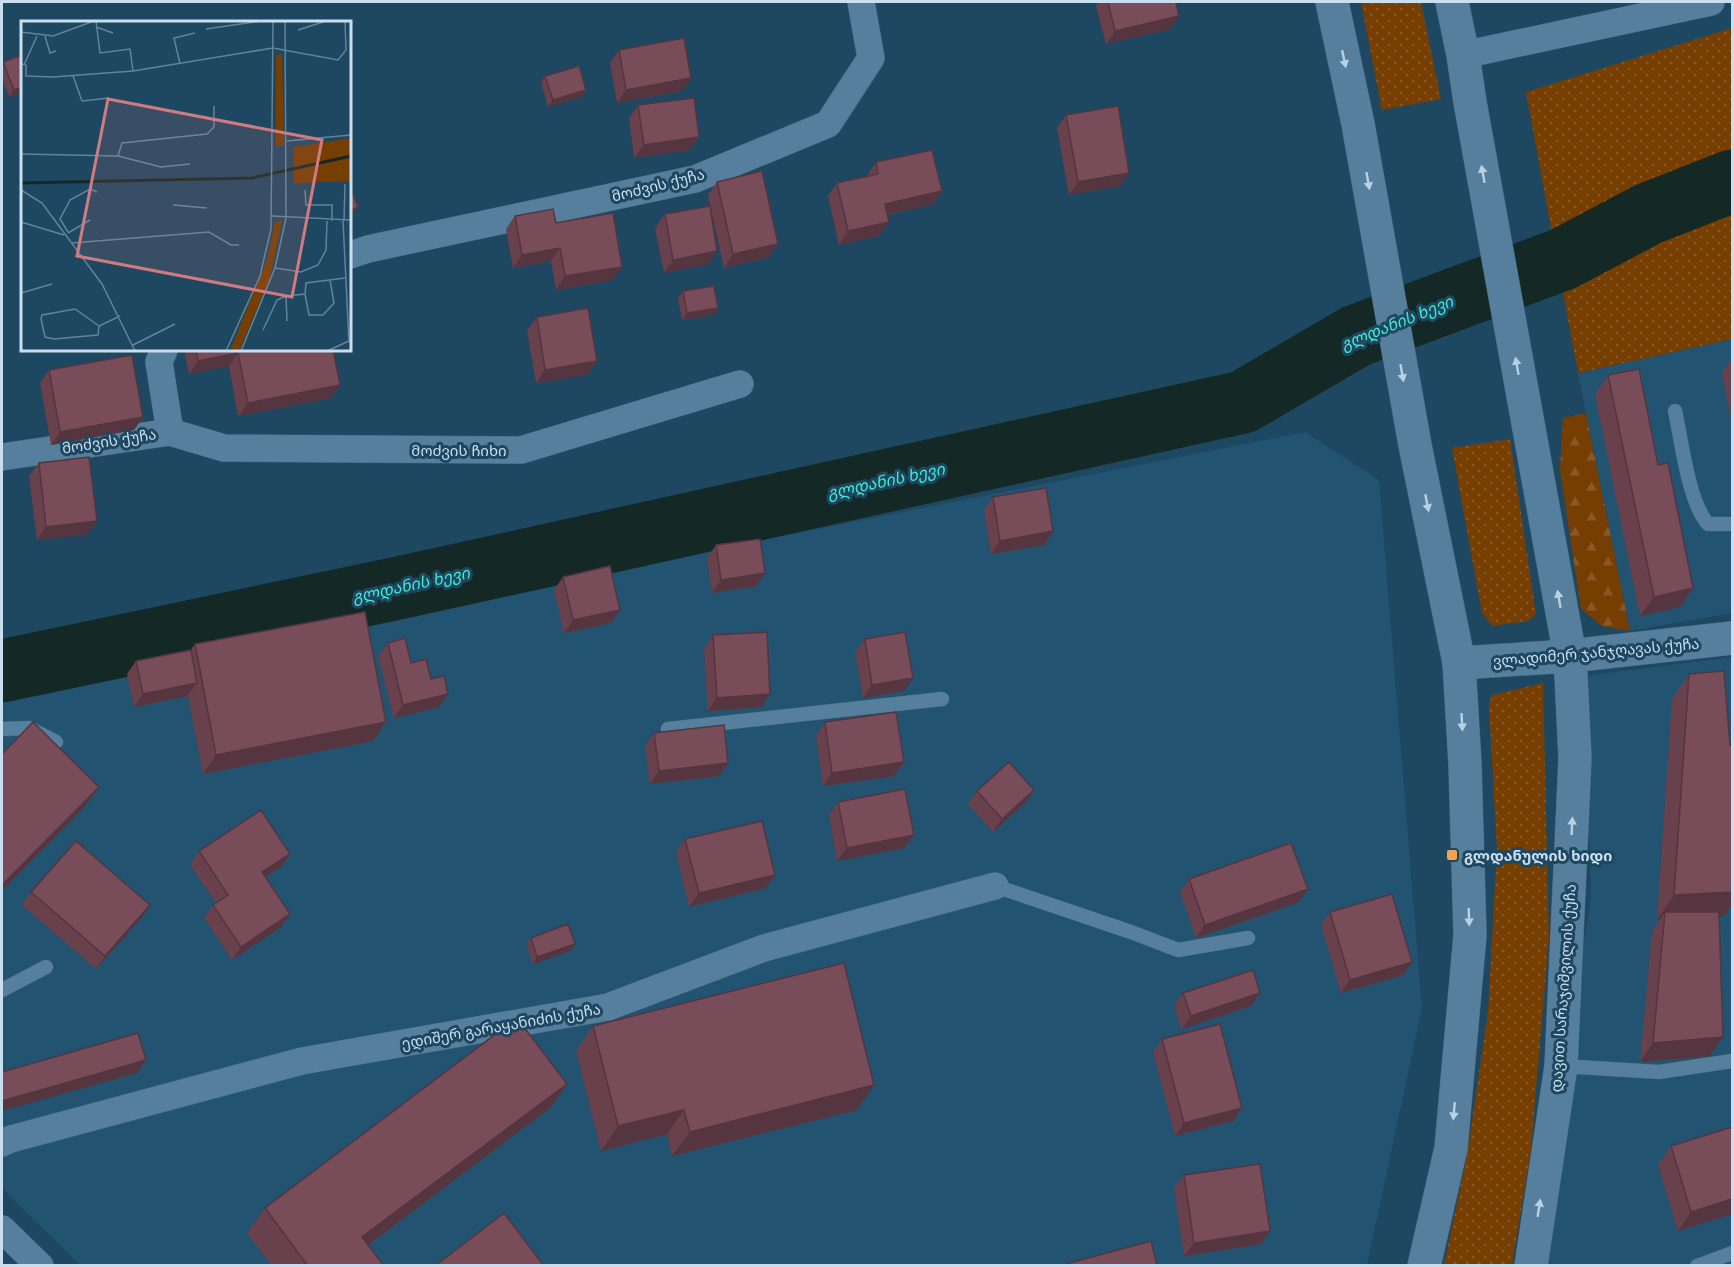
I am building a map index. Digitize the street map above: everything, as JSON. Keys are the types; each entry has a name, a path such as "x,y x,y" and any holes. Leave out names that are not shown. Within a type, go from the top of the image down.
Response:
{"main road":[{"path":"1332,2 1358,124 1415,445 1459,663 1465,764 1470,935 1450,1148 1424,1266"},
{"path":"1452,2 1463,55"},
{"name":"დავით სარაჯიშვილის ქუჩა","path":"1463,55 1570,656 1575,758 1561,1066 1531,1266"},
{"name":"ვლადიმერ ჯანჯღავას ქუჩა","path":"1459,663 1570,656 1732,638"}],"street":[{"name":"მოძვის ქუჩა","path":"351,255 368,249 695,179 828,124 872,58 861,2"},
{"path":"1463,55 1711,2"},
{"name":"მოძვის ქუჩა","path":"2,457 170,432 159,362 164,351"},
{"name":"მოძვის ჩიხი","path":"170,432 224,448 522,450 740,384"},
{"name":"ედიშერ გარაყანიძის ქუჩა","path":"2,1143 11,1138 302,1061 608,1007 765,948 995,886"},
{"path":"2,1229 40,1266"}],"lane":[{"path":"1675,411 1692,490 1701,515 1708,524 1732,524"},
{"path":"668,729 942,699"},
{"path":"2,729 29,728 57,742"},
{"path":"995,886 1178,950 1248,938"},
{"path":"2,990 46,967"},
{"path":"1561,1066 1659,1072 1732,1061"},
{"path":"1697,1266 1732,1253"}],"shaded area":[{"path":"1732,339 1732,613 1630,631 1578,373"},
{"path":"1305,432 1379,480 1422,1008 1367,1265 80,1265 2,1188 2,691"},
{"path":"1732,657 1732,1265 1530,1266 1591,899 1584,676"}],"green space":[{"path":"1361,2 1421,2 1441,99 1382,110"},
{"path":"1732,28 1732,339 1578,373 1526,92"},
{"path":"1586,413 1630,631 1602,626 1581,609 1560,470 1563,418"},
{"path":"1510,439 1536,614 1528,621 1492,626 1482,613 1452,448"},
{"path":"1543,683 1549,938 1531,1149 1512,1265 1444,1265 1467,1155 1488,1012 1497,849 1489,706 1492,695"}],"building":[{"path":"1108,2 1176,2 1179,16 1115,31"},
{"path":"684,38 691,78 626,90 619,50"},
{"path":"21,55 21,87 14,90 3,62"},
{"path":"579,66 586,90 553,100 545,76"},
{"path":"694,98 699,137 644,145 638,105"},
{"path":"1118,106 1129,173 1078,182 1066,115"},
{"path":"932,150 942,191 885,204 889,222 848,231 837,183 878,174 876,162"},
{"path":"762,171 778,244 733,254 717,182"},
{"path":"351,190 358,207 351,210"},
{"path":"710,206 717,251 673,260 665,214"},
{"path":"553,209 556,223 613,213 622,267 565,276 560,248 522,255 515,216"},
{"path":"714,286 718,308 687,313 683,291"},
{"path":"588,308 597,361 545,370 537,317"},
{"path":"196,351 333,351 340,385 248,403 238,353 198,361"},
{"path":"132,355 143,417 60,432 49,370"},
{"path":"1639,369 1658,465 1668,463 1693,588 1654,597 1608,375"},
{"path":"89,457 97,521 46,527 39,463"},
{"path":"1046,488 1053,531 1000,541 993,497"},
{"path":"760,539 765,573 721,580 716,545"},
{"path":"610,566 620,610 573,620 563,577"},
{"path":"365,612 386,722 216,755 195,644"},
{"path":"767,632 770,694 717,698 713,635"},
{"path":"905,632 913,678 872,685 865,639"},
{"path":"405,638 411,663 426,659 431,679 444,676 448,694 403,705 388,643"},
{"path":"191,650 197,683 143,694 136,661"},
{"path":"1724,671 1730,745 1732,744 1732,892 1674,895 1689,674"},
{"path":"896,712 904,762 832,773 825,722"},
{"path":"33,722 99,787 2,885 2,754"},
{"path":"724,725 728,763 659,771 654,733"},
{"path":"1009,762 1034,790 1002,819 977,791"},
{"path":"905,789 914,835 847,848 838,802"},
{"path":"261,810 290,854 262,872 290,914 241,947 213,905 228,895 199,851"},
{"path":"762,821 775,875 699,893 685,839"},
{"path":"76,841 150,905 105,956 31,892"},
{"path":"1291,843 1308,889 1205,925 1189,879"},
{"path":"1392,894 1412,962 1350,980 1330,912"},
{"path":"1665,912 1719,912 1723,1037 1653,1043"},
{"path":"568,924 575,944 537,957 531,938"},
{"path":"844,963 874,1085 690,1132 684,1110 618,1126 593,1026"},
{"path":"1253,970 1260,993 1191,1016 1183,993"},
{"path":"517,1018 567,1084 362,1237 384,1266 308,1266 265,1208"},
{"path":"1220,1024 1242,1108 1184,1123 1162,1039"},
{"path":"138,1033 146,1060 2,1101 2,1072"},
{"path":"1732,1127 1732,1199 1691,1212 1671,1146"},
{"path":"1260,1164 1270,1231 1194,1243 1184,1175"},
{"path":"504,1213 544,1266 435,1266"},
{"path":"1151,1241 1157,1266 1059,1266"}],"waterway":[{"name":"გლდანის ხევი","path":"2,671 394,589 1243,402 1356,336 1563,259 1648,214 1732,181"}],"place":[{"name":"გლდანულის ხიდი","path":"1452,855"}]}
